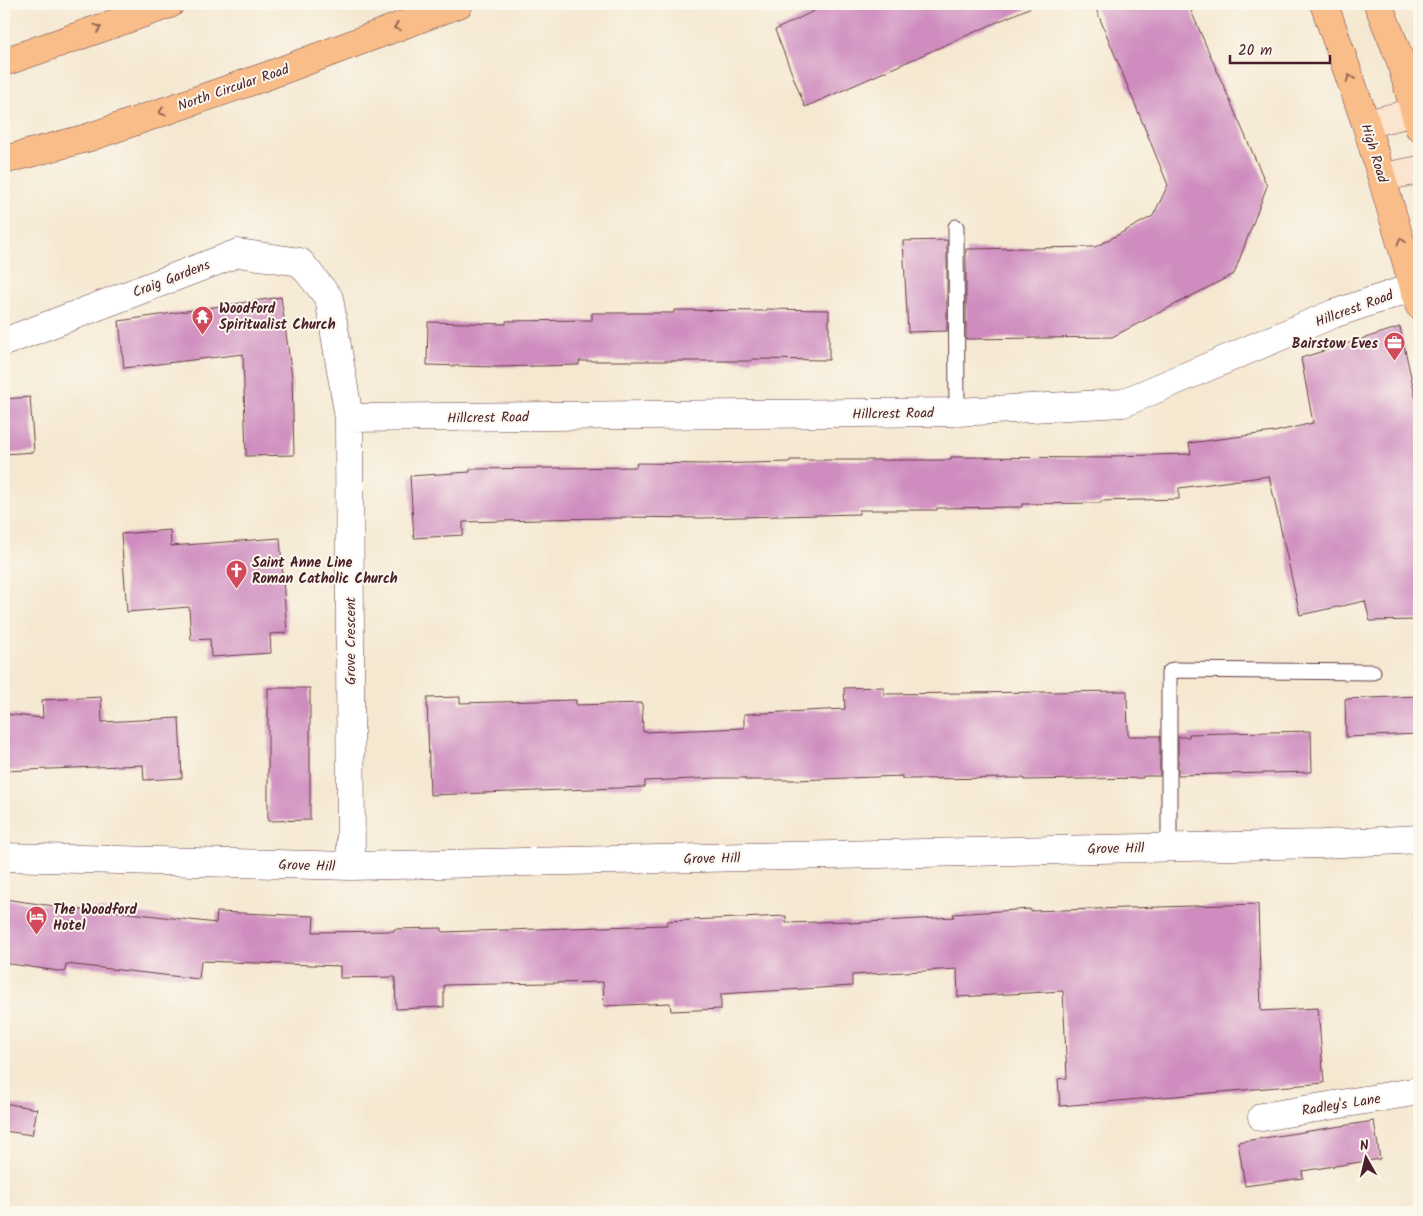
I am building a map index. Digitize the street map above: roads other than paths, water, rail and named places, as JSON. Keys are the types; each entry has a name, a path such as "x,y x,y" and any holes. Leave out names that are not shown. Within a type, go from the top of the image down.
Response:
{"main road":[{"path":"4,62 170,4"},
{"name":"North Circular Road","path":"4,160 87,138 264,77 459,4"},
{"name":"High Road","path":"1324,4 1383,177 1417,296"},
{"path":"1366,124 1418,117 1400,59 1378,4"},
{"path":"4,54 52,44"},
{"path":"4,169 87,138"},
{"path":"1383,177 1419,170"}],"street":[{"name":"Craig Gardens","path":"4,342 238,253 300,262 329,298"},
{"name":"Hillcrest Road","path":"348,418 957,412 1123,403 1333,314 1417,296"},
{"name":"Grove Crescent","path":"329,298 348,418 352,866"},
{"name":"Grove Hill","path":"4,857 352,866 1323,844 1419,839"},
{"name":"Radley's Lane","path":"1262,1117 1419,1091"}],"lane":[{"path":"956,227 957,412"},
{"path":"1169,847 1169,673 1173,670 1373,672"}],"place":[{"name":"Woodford Spiritualist Church","path":"203,335"},
{"name":"Bairstow Eves","path":"1394,362"},
{"name":"Saint Anne Line Roman Catholic Church","path":"236,589"},
{"name":"The Woodford Hotel","path":"37,936"}]}
